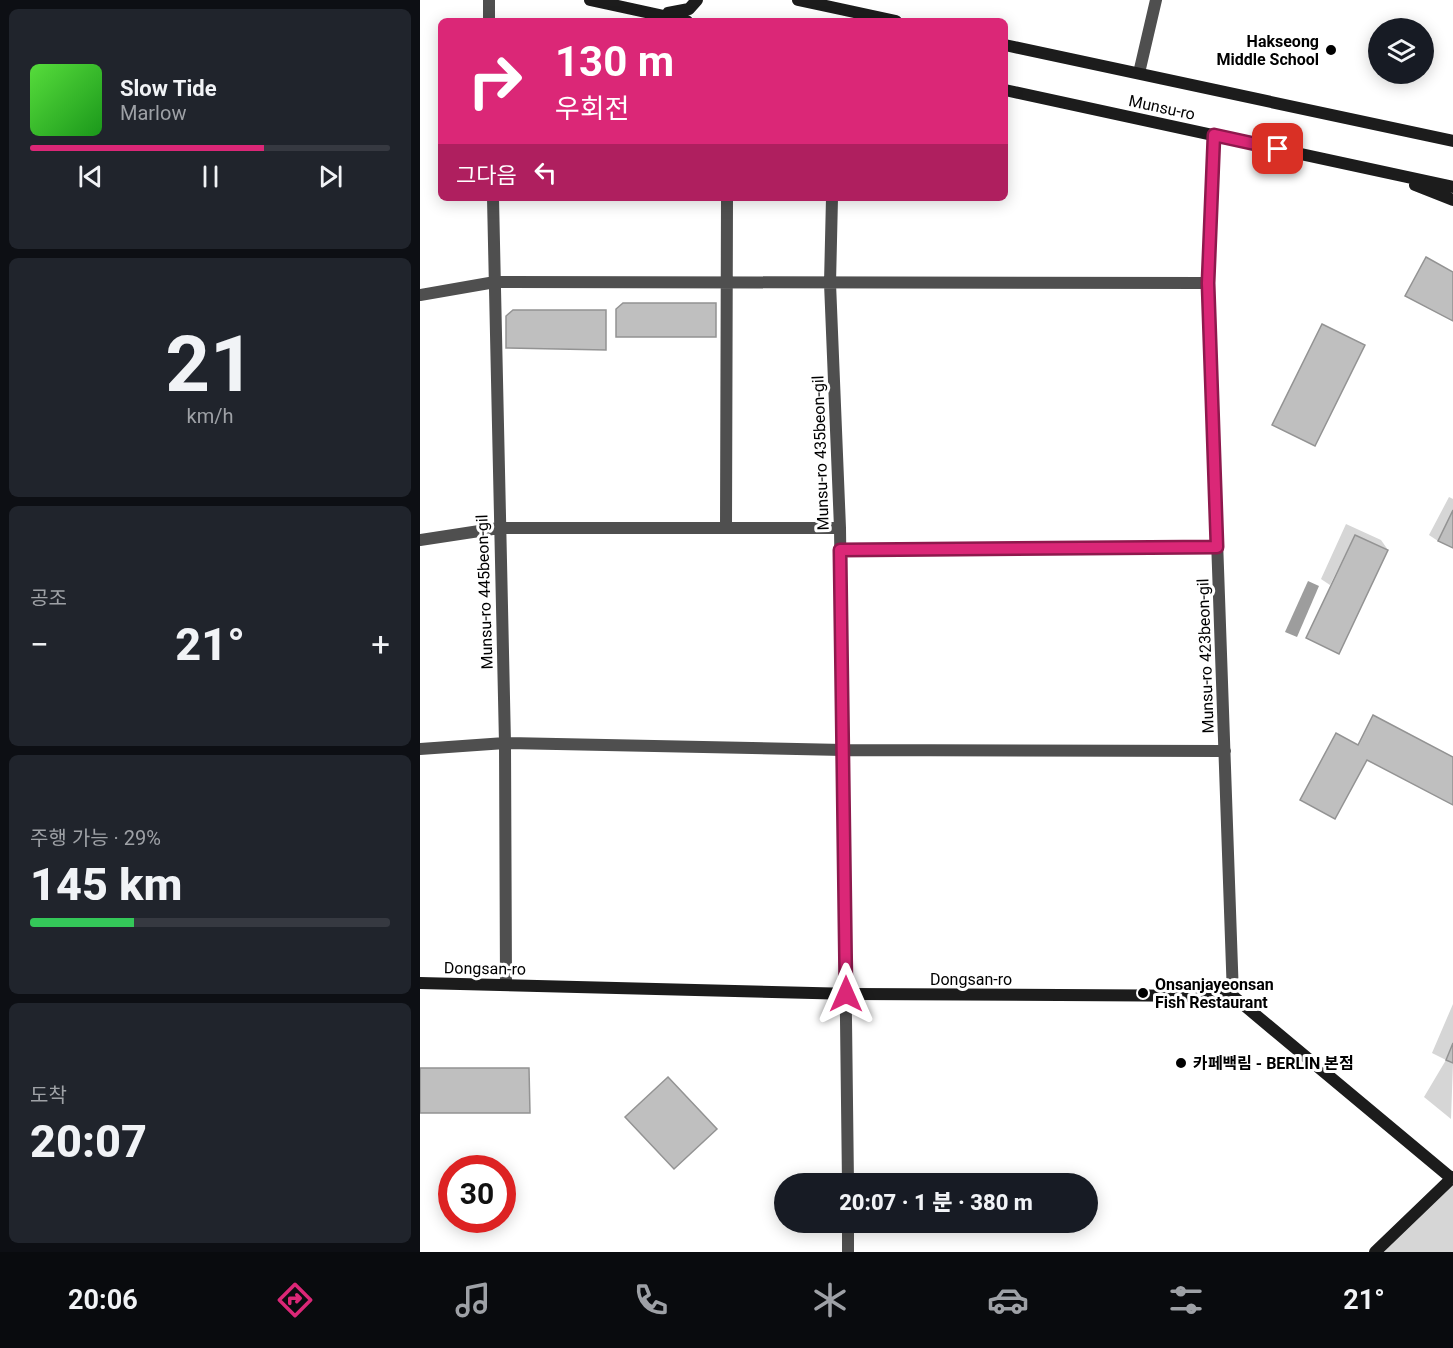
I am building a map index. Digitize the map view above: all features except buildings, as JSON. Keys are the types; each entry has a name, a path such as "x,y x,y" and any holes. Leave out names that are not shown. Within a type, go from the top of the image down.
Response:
{"street":[{"path":"489,0 489,18"},
{"path":"590,0 673,18"},
{"path":"637,10 677,13 689,9 697,0"},
{"path":"798,0 825,3 881,18"},
{"path":"1139,74 1156,0"},
{"name":"Munsu-ro","path":"1008,46 1453,141"},
{"name":"Munsu-ro","path":"1008,91 1453,187"},
{"name":"Munsu-ro 423beon-gil","path":"1214,135 1208,283 1233,996"},
{"path":"1383,172 1453,200"},
{"name":"Munsu-ro 445beon-gil","path":"493,201 505,743 506,985"},
{"path":"726,528 727,201"},
{"name":"Munsu-ro 435beon-gil","path":"832,201 830,283 840,528 848,1173"},
{"path":"420,295 495,282 1208,283"},
{"path":"420,540 499,528 840,528"},
{"path":"840,550 1217,547"},
{"path":"420,749 505,743 843,750 1225,751"},
{"name":"Dongsan-ro","path":"420,983 846,994 1233,996"},
{"path":"1233,996 1452,1179 1375,1252"},
{"path":"848,1233 848,1252"}],"shaded area":[{"path":"1449,497 1453,499 1453,510 1438,541 1429,535"},
{"path":"1346,524 1381,540 1388,550 1355,535 1330,585 1321,579"},
{"path":"1308,581 1319,586 1297,637 1285,632"},
{"path":"1453,1004 1453,1043 1446,1059 1453,1063 1451,1119 1424,1097 1446,1060 1432,1053"},
{"path":"1453,1182 1453,1252 1375,1252"}],"place":[{"name":"Hakseong Middle School","path":"1331,50"},
{"name":"Onsanjayeonsan Fish Restaurant","path":"1143,993"},
{"name":"카페백림 - BERLIN 본점","path":"1181,1063"}],"route":[{"path":"846,994 840,550 1217,547 1208,283 1214,135 1278,149"}]}
